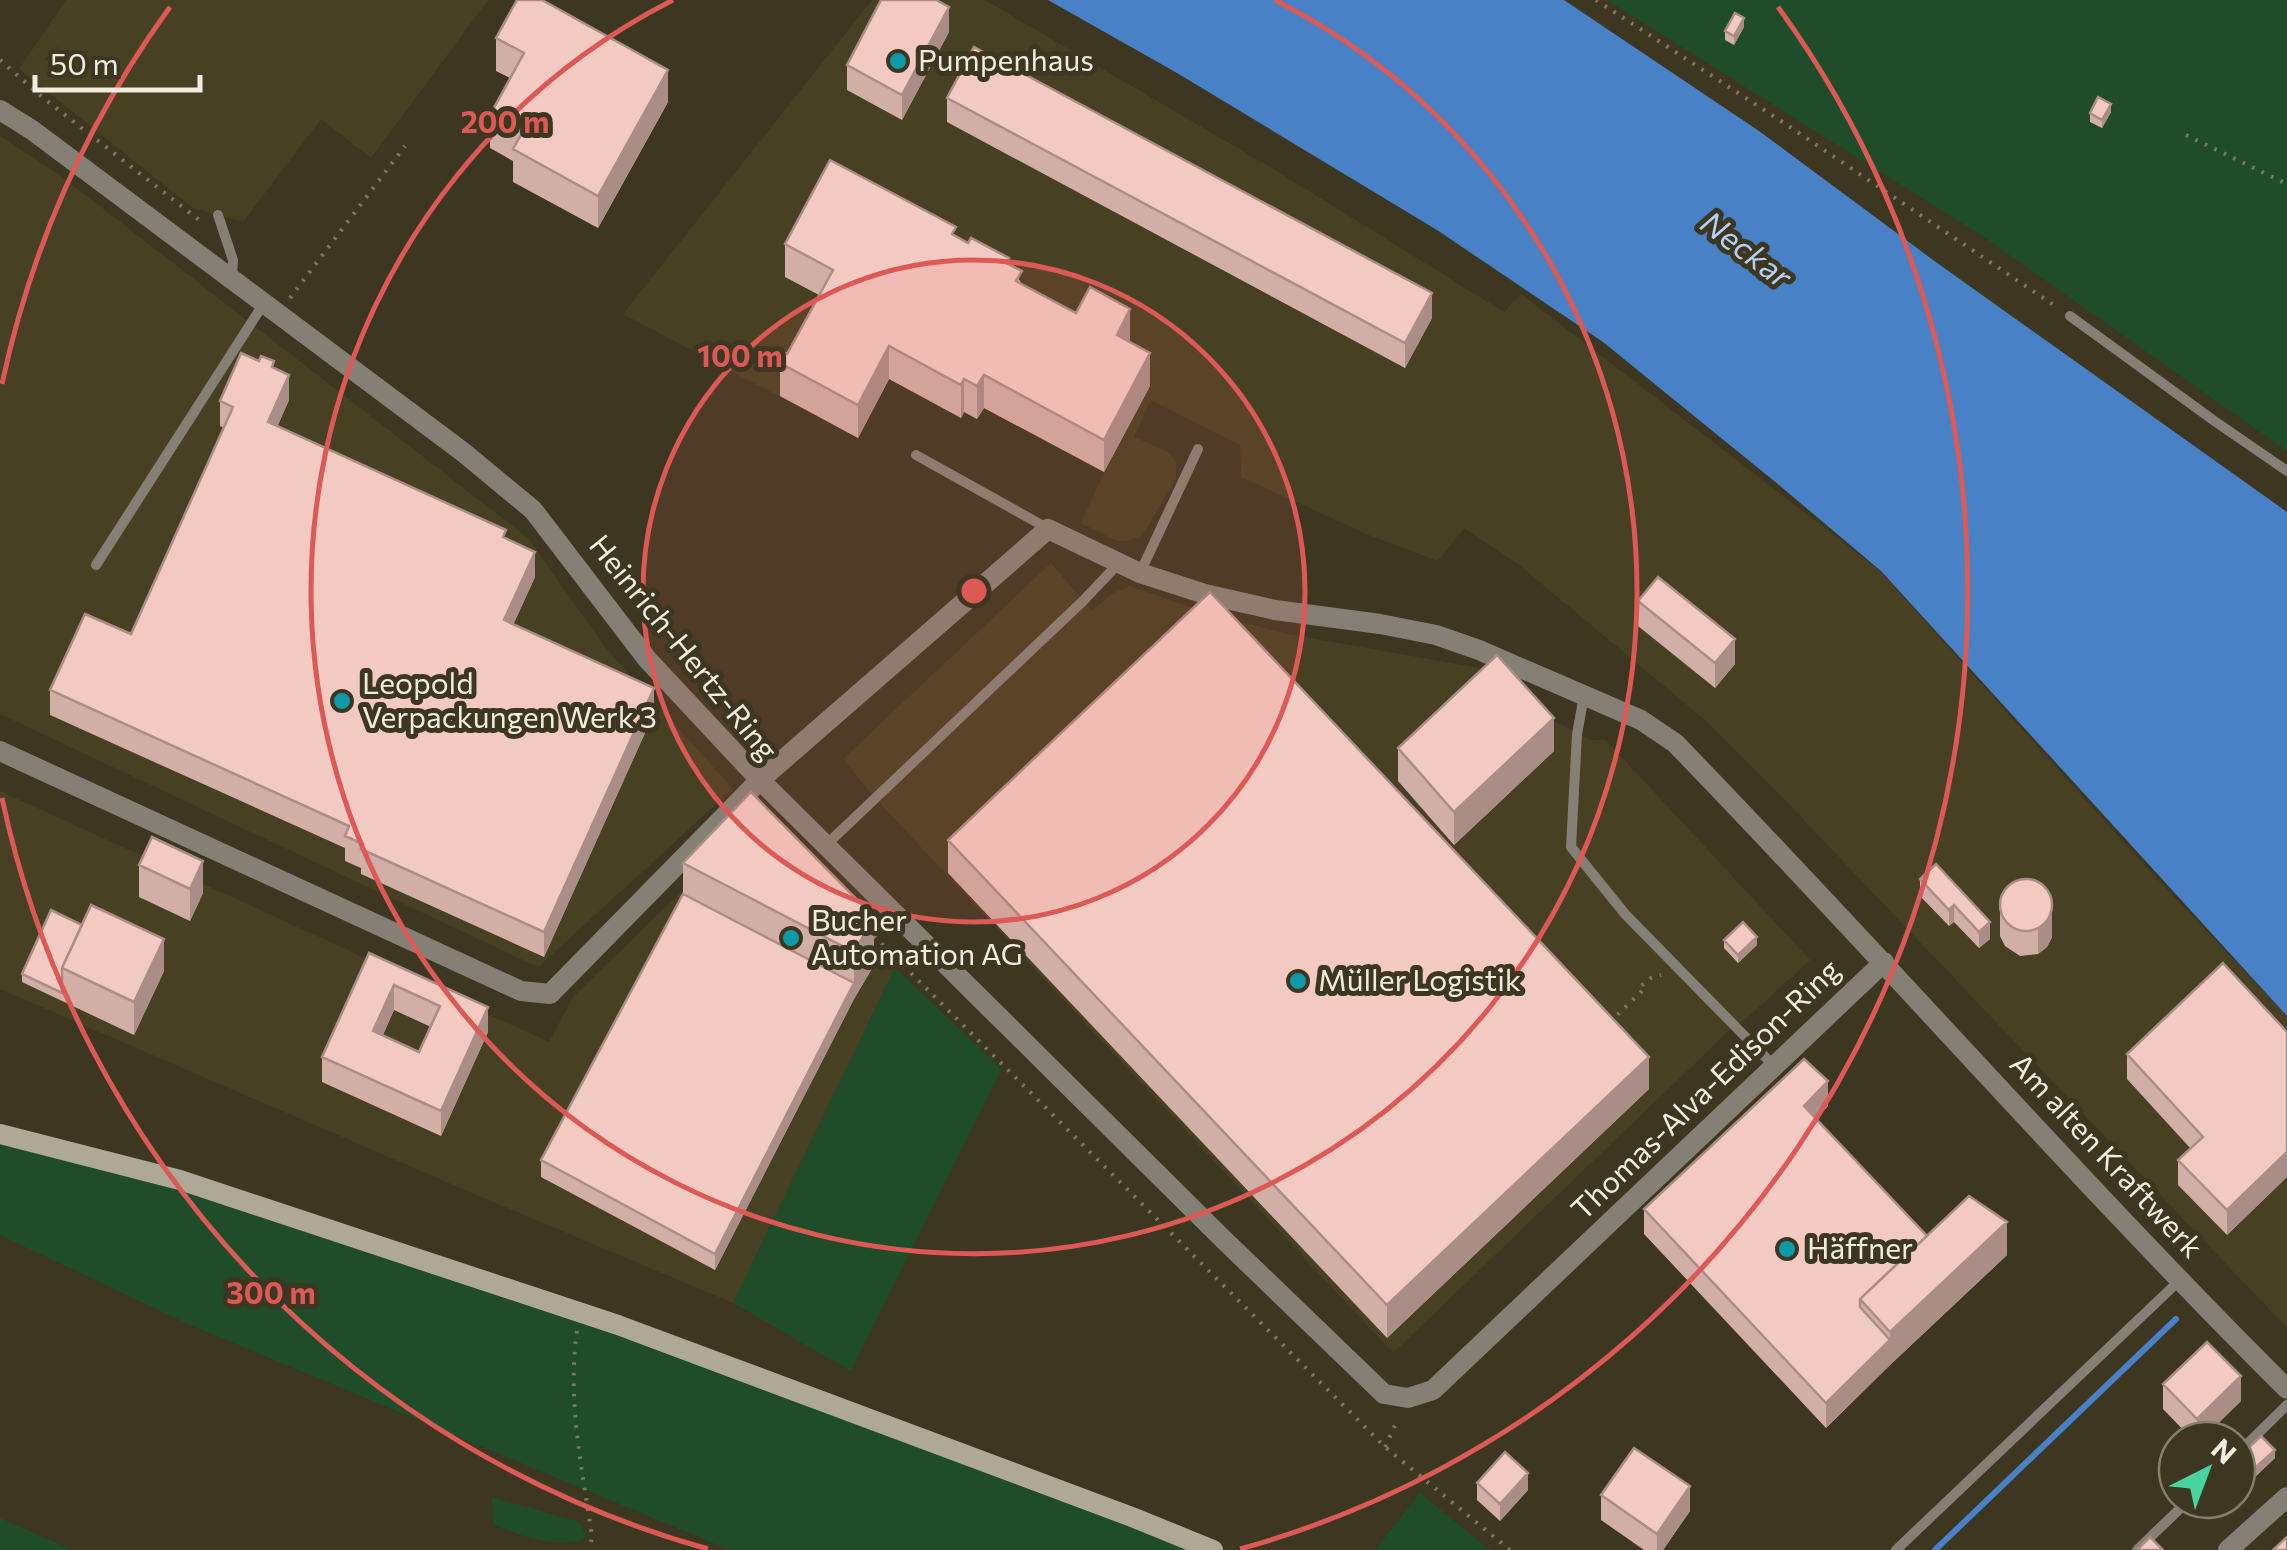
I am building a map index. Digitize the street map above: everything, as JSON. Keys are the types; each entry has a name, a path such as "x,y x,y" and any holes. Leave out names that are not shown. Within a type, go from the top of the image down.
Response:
{"main road":[{"path":"0,1134 180,1180 580,1313 757,1376 1213,1550"}],"street":[{"name":"Heinrich-Hertz-Ring","path":"0,110 232,278 463,452 532,510 648,659 760,780 550,994 521,990 0,751"},
{"path":"1048,529 760,780 1371,1382 1384,1394 1408,1398"},
{"name":"Thomas-Alva-Edison-Ring","path":"1048,529 1140,573 1206,594 1275,610 1436,635 1642,720 1675,743 1884,962 1433,1390 1408,1398"},
{"name":"Am alten Kraftwerk","path":"1884,962 2287,1390"},
{"path":"2228,1550 2287,1496"}],"lane":[{"path":"218,215 233,260 232,278"},
{"path":"96,565 271,308"},
{"path":"2070,316 2287,471"},
{"path":"1140,573 1198,448"},
{"path":"916,455 1048,529"},
{"path":"826,845 1119,563"},
{"path":"1584,695 1576,734 1572,847 1625,914 1775,1067"},
{"path":"1896,1550 2180,1280"},
{"path":"2257,1435 2287,1406"},
{"path":"2137,1550 2168,1520"}],"path":[{"path":"1596,0 2070,316"},
{"path":"0,60 226,240"},
{"path":"2186,136 2287,184"},
{"path":"271,308 405,146"},
{"path":"866,928 1385,1447 1510,1550"},
{"path":"1602,1030 1644,990 1641,986 1650,978 1662,974 1684,985 1690,980"},
{"path":"580,1313 574,1350 574,1418 592,1536 590,1550"},
{"path":"1385,1447 1408,1398"}],"shaded area":[{"path":"66,0 488,0 371,158 321,119 243,222 193,208 19,69"},
{"path":"872,0 985,0 1275,170 1504,312 1521,294 1878,569 2145,866 2287,1016 2287,1328 1705,720 1518,564 1464,528 1438,561 1371,536 1241,477 1240,445 1151,400 1134,437 1168,452 1176,462 1176,478 1140,536 1117,541 1081,523 1104,472 984,408 977,419 964,412 961,418 889,379 858,438 623,314"},
{"path":"0,136 57,173 528,538 605,647 733,789 538,967 0,714"},
{"path":"1051,563 1092,611 1113,593 1130,586 1213,615 1288,634 1485,669 1554,721 1591,740 1606,740 1810,960 1735,1025 1393,1353 874,797 843,759"},
{"path":"0,791 549,1042 573,997 746,829 895,968 733,1303 0,989"}],"green space":[{"path":"1607,0 2287,0 2287,451 1984,237"},
{"path":"895,968 1002,1069 851,1371 733,1303"},
{"path":"0,1143 177,1188 587,1323 1128,1524 1186,1550 730,1550 188,1324 0,1235"},
{"path":"1420,1493 1490,1550 1375,1550"},
{"path":"492,1497 579,1522 587,1537 553,1542 494,1525"},
{"path":"0,1518 73,1550 0,1550"}],"water":[{"name":"Neckar","path":"1048,0 1564,0 1759,131 2287,512 2287,1016 1881,571 1779,485 1603,342 1437,230"}],"building":[{"path":"517,0 542,0 668,70 598,196 513,149 522,133 490,115 524,53 496,38"},
{"name":"Pumpenhaus","path":"881,0 936,0 949,7 902,95 847,65"},
{"path":"1735,13 1744,18 1734,36 1725,31"},
{"path":"974,47 1432,293 1405,343 947,98"},
{"path":"2098,97 2111,104 2102,120 2090,113"},
{"path":"830,160 956,227 952,234 968,243 971,238 1009,258 1006,263 1022,271 1016,281 1076,313 1090,287 1130,309 1117,335 1150,353 1104,440 984,375 977,386 964,379 961,385 889,346 858,405 780,363 833,270 785,244"},
{"name":"Leopold Verpackungen Werk 3","path":"241,353 259,361 261,356 274,361 272,367 289,375 268,422 506,530 503,537 535,552 504,620 654,688 544,932 361,849 363,844 345,836 349,826 50,690 85,614 131,634 233,407 220,401"},
{"path":"1658,577 1735,639 1715,663 1638,601"},
{"name":"Müller Logistik","path":"1210,592 1649,1057 1387,1305 948,840"},
{"path":"1497,655 1554,718 1454,812 1398,748"},
{"path":"751,792 874,917 854,952 683,863"},
{"path":"152,837 203,861 190,889 139,865"},
{"path":"1936,864 1990,922 1979,932 1954,905 1949,910 1920,879"},
{"path":"2026,879 2044,887 2052,905 2044,923 2026,931 2008,923 2000,905 2008,887"},
{"path":"683,894 854,983 715,1254 541,1160"},
{"path":"91,905 164,939 134,1002 62,968"},
{"path":"51,910 82,925 62,968 62,993 22,974"},
{"path":"1743,922 1757,937 1738,955 1724,940"},
{"path":"369,953 488,1007 441,1111 322,1057","holes":["394,985 440,1006 419,1052 373,1031"]},
{"path":"2223,963 2287,1032 2287,1152 2227,1210 2178,1160 2203,1137 2127,1054"},
{"name":"Häffner","path":"1804,1059 1828,1081 1804,1106 1927,1236 1860,1299 1860,1307 1890,1340 1826,1403 1644,1209"},
{"path":"1969,1196 2007,1222 1890,1332 1860,1299"},
{"path":"2207,1342 2241,1376 2197,1419 2163,1384"},
{"path":"2261,1436 2275,1450 2257,1466 2257,1440"},
{"path":"1634,1448 1690,1486 1657,1534 1601,1495"},
{"path":"1505,1452 1528,1473 1500,1504 1477,1483"},
{"path":"2150,1537 2163,1550 2137,1550"},
{"path":"2287,1537 2287,1550 2273,1550"}],"waterway":[{"path":"1935,1550 2176,1319"}],"place":[{"name":"Pumpenhaus","path":"898,61"},
{"name":"Leopold Verpackungen Werk 3","path":"342,701"},
{"name":"Bucher Automation AG","path":"791,938"},
{"name":"Müller Logistik","path":"1298,981"},
{"name":"Häffner","path":"1787,1249"}]}
